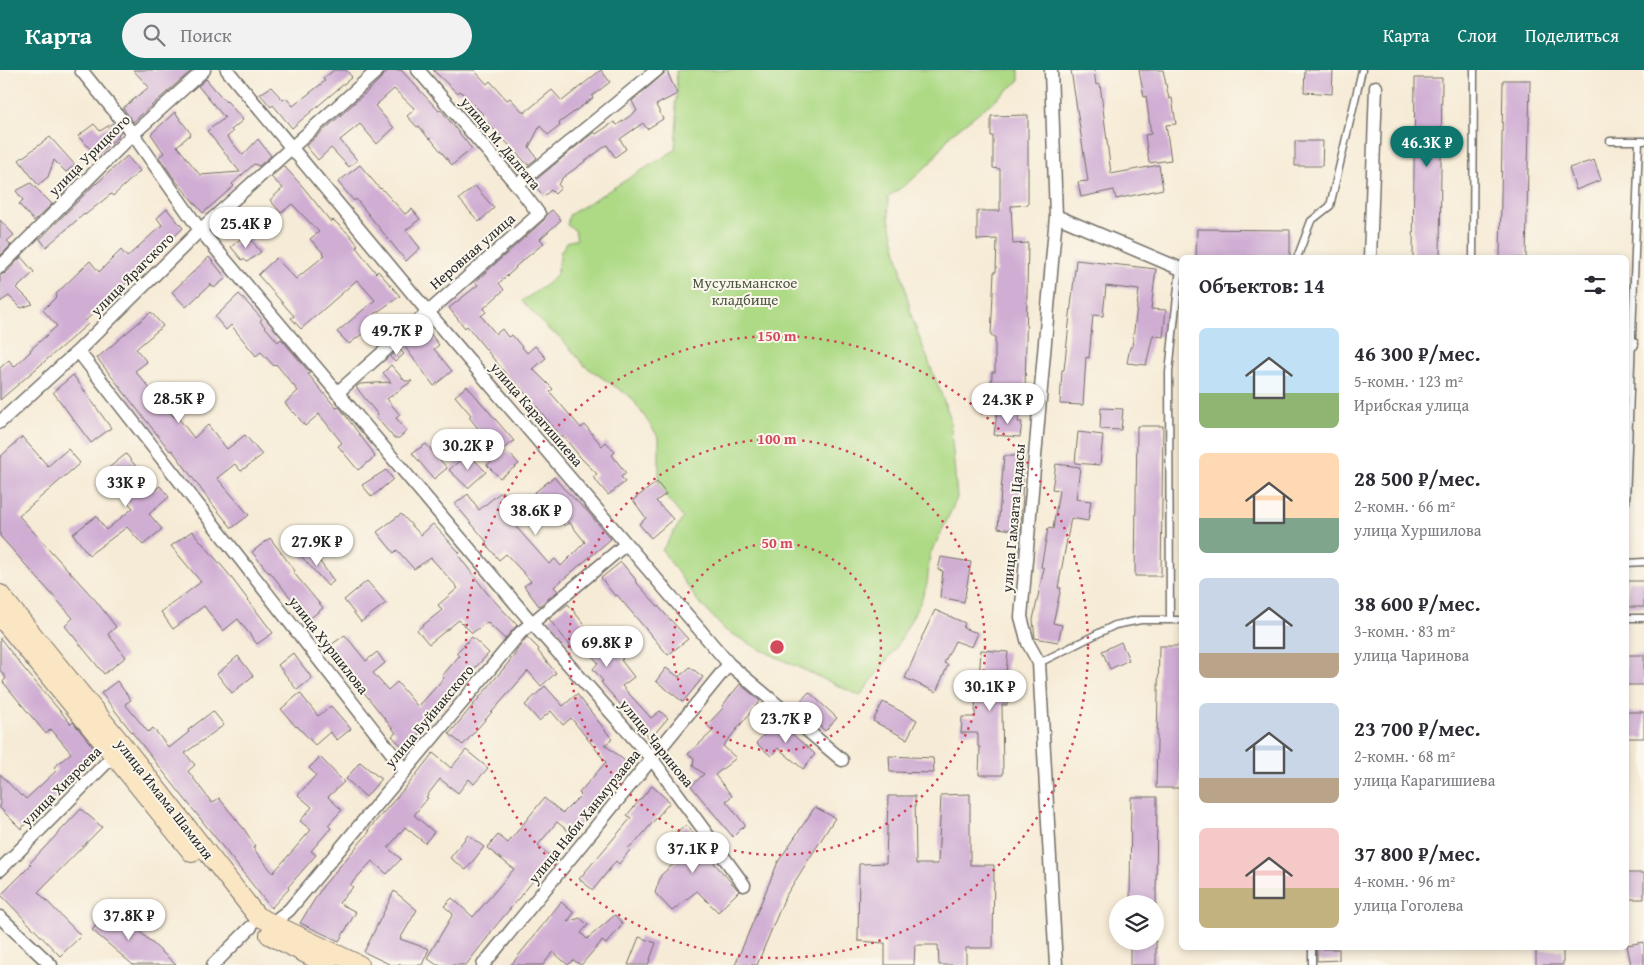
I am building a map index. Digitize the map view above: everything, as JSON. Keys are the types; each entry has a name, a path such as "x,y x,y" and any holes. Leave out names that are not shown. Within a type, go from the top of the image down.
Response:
{"main road":[{"name":"улица Имама Шамиля","path":"0,594 251,926 327,965"},
{"name":"улица Имама Шамиля","path":"0,617 119,751 257,916 360,965"}],"street":[{"name":"улица Чаринова","path":"81,70 133,134 200,230 532,622 652,759 744,885"},
{"name":"улица Урицкого","path":"0,267 133,134 204,70"},
{"name":"улица Карагишиева","path":"227,70 428,312 729,664 842,760"},
{"name":"улица Ярагского","path":"0,422 78,351 200,230 378,70"},
{"name":"улица М. Далгата","path":"418,70 517,185 539,214"},
{"path":"517,185 657,70"},
{"name":"улица Гамзата Цадасы","path":"1051,70 1056,216 1021,617 1028,643 1039,663 1056,965"},
{"path":"1370,255 1376,87"},
{"name":"Неровная улица","path":"337,393 539,214"},
{"path":"1056,216 1179,268"},
{"name":"улица Хуршилова","path":"78,351 406,770"},
{"name":"улица Буйнакского","path":"272,924 289,910 520,633 626,544"},
{"name":"улица Наби Ханмурзаева","path":"483,965 729,664"},
{"name":"улица Хизроева","path":"0,870 119,751"},
{"path":"0,916 51,965"},
{"path":"213,965 251,926"}],"lane":[{"path":"1298,255 1311,221 1330,206 1362,70"},
{"path":"1473,255 1474,70"},
{"path":"1610,140 1642,141 1629,344"},
{"path":"1170,620 1169,372 1179,277"},
{"path":"1629,562 1644,562"},
{"path":"1629,618 1644,618"},
{"path":"1039,663 1115,626 1141,620 1179,620"},
{"path":"1312,950 1312,965"}],"green space":[{"name":"Мусульманское кладбище","path":"677,70 1019,70 1019,81 950,135 932,161 912,180 888,197 889,218 912,318 950,417 957,498 930,554 927,584 920,603 896,648 860,696 759,649 725,630 697,600 662,550 683,518 659,488 659,438 632,398 585,366 560,337 549,330 522,301 547,284 557,274 561,251 567,242 577,239 575,230 567,225 569,215 675,150"}],"building":[{"path":"133,70 192,70 133,122 123,108 149,87"},
{"path":"334,70 346,70 352,77 292,128 273,105 271,107 260,94 271,87 283,100 286,98 293,106 325,81 323,79"},
{"path":"389,70 401,70 439,111 441,110 472,149 452,165 419,126 417,127 407,116 415,109 394,89 375,106 394,128 377,144 360,124 340,140 357,160 349,167 331,148 318,160 306,146"},
{"path":"433,70 474,70 487,84 490,81 507,100 510,98 524,113 552,90 562,101 601,70 610,82 592,96 593,98 559,123 560,126 548,135 540,126 529,147 537,158 528,165 460,91 457,93"},
{"path":"1071,70 1094,70 1096,85 1100,84 1111,174 1159,165 1163,189 1116,199 1114,190 1081,197 1078,182 1088,181"},
{"path":"1139,70 1163,70 1169,99 1172,98 1176,124 1166,125 1171,160 1149,163 1145,135 1151,134 1146,96 1144,97"},
{"path":"1305,70 1333,70 1332,94 1304,92"},
{"path":"667,71 677,94 656,105 663,119 647,129 643,123 620,139 626,149 615,157 607,145 561,179 558,184 561,188 555,194 551,190 544,196 532,183 594,132 596,134 614,122 617,125 637,111 632,101"},
{"path":"1415,78 1442,78 1440,255 1413,255"},
{"path":"206,79 243,120 231,130 233,132 227,137 243,155 258,139 271,156 259,166 254,164 232,184 234,186 203,213 159,157 164,153 151,134 175,112 191,134 177,146 200,175 240,172 207,131 225,118 198,86"},
{"path":"1503,80 1530,80 1526,255 1500,255"},
{"path":"1028,115 1028,205 1011,206 1013,244 1028,243 1025,394 991,394 992,372 995,372 995,336 991,336 997,239 977,240 977,211 1000,211 1000,169 993,168 991,116"},
{"path":"113,123 121,132 118,134 119,136 96,155 78,136 94,124 100,131"},
{"path":"50,137 75,165 66,172 54,160 48,177 38,185 19,160"},
{"path":"1295,141 1323,141 1322,166 1295,166"},
{"path":"127,156 140,171 113,196 111,194 84,214 46,247 40,239 96,183"},
{"path":"1594,160 1601,180 1576,190 1569,168"},
{"path":"360,165 380,189 405,214 412,209 420,219 406,230 420,248 406,261 356,199 354,201 338,182"},
{"path":"284,166 331,222 333,220 349,234 358,245 356,247 376,273 378,271 400,296 373,315 379,321 349,344 337,332 375,300 357,280 301,329 291,318 294,316 258,275 276,258 296,279 325,255 310,239 319,232 292,204 281,213 270,200 283,188 271,177"},
{"path":"31,183 52,204 34,221 19,204 23,200 16,191"},
{"path":"475,186 494,208 479,222 459,199"},
{"path":"167,209 183,228 142,269 85,321 88,324 0,400 0,368 9,360 14,367 57,326 43,310 57,296 56,294 90,261 99,272 121,250 127,257 162,225 157,218"},
{"path":"552,210 561,220 540,239 544,243 499,283 504,290 484,308 486,312 481,316 496,334 502,329 508,337 512,335 527,353 535,346 546,358 533,369 553,389 550,392 581,428 585,425 602,446 606,442 615,452 612,455 626,473 621,477 625,482 608,495 593,477 597,474 563,436 561,437 533,402 516,383 514,384 467,326 465,328 449,308 478,285 475,282 544,220"},
{"path":"0,220 14,235 7,241 11,245 0,256"},
{"path":"1197,229 1290,230 1290,255 1196,255"},
{"path":"246,234 261,252 247,262 244,259 242,260 231,247"},
{"path":"21,257 34,272 17,288 33,304 21,308 9,296 0,302 0,275 6,273"},
{"path":"209,257 226,278 214,288 211,284 186,307 172,292"},
{"path":"1076,260 1156,269 1151,309 1166,310 1163,337 1153,335 1146,365 1127,363 1130,347 1132,347 1139,290 1106,286 1103,316 1093,315 1089,358 1086,357 1083,405 1060,404 1062,370 1064,370"},
{"path":"239,294 262,319 260,321 278,342 281,339 283,341 336,408 339,407 372,451 375,457 358,470 338,446 342,443 319,414 305,426 285,403 298,391 276,364 274,366 261,352 256,356 231,325 226,330 215,317"},
{"path":"151,312 163,326 136,349 147,362 135,371 174,417 176,415 194,438 208,425 227,449 245,435 262,455 241,471 235,464 217,478 249,515 232,528 172,450 170,451 97,358"},
{"path":"427,329 439,345 434,349 452,371 434,386 405,347"},
{"path":"399,349 404,354 395,362 390,357"},
{"path":"391,365 405,381 412,381 387,399 400,415 396,418 407,431 399,438 394,438 376,417 378,415 356,387 360,384 391,382 383,373"},
{"path":"73,375 111,428 91,443 53,392"},
{"path":"467,386 514,441 499,452 469,417 471,415 455,396"},
{"path":"1101,408 1123,409 1121,430 1100,429"},
{"path":"997,412 1019,414 1018,422 1022,422 1020,437 994,435"},
{"path":"1137,426 1163,426 1161,576 1135,576"},
{"path":"1078,432 1103,435 1100,465 1075,463"},
{"path":"22,437 48,466 68,449 80,463 19,516 97,602 116,627 108,634 126,657 104,674 65,626 73,618 0,536 0,457"},
{"path":"426,444 447,468 434,479 412,453"},
{"path":"507,451 519,464 500,478 487,465"},
{"path":"468,453 486,472 468,488 449,470"},
{"path":"126,454 138,469 137,471 155,490 160,486 169,497 149,514 162,529 143,545 127,527 89,555 73,534 96,516 106,530 133,508 101,474"},
{"path":"1004,456 1024,456 1020,531 998,528"},
{"path":"1056,464 1080,467 1076,499 1091,501 1088,521 1071,518 1058,588 1061,588 1053,623 1062,625 1058,642 1035,638 1033,620 1044,568 1041,567 1048,528 1053,529 1059,490 1052,489"},
{"path":"386,470 393,479 372,497 362,485"},
{"path":"554,477 611,539 554,587 558,591 539,606 524,586 531,581 506,554 499,560 485,543 487,542 455,504 468,494 479,510 502,491 511,502 501,510 549,564 555,559 561,566 585,542 569,522 565,526 543,503 538,507 529,497"},
{"path":"657,482 666,494 656,501 673,519 651,538 639,524 646,518 633,500"},
{"path":"401,514 421,535 433,524 460,553 458,555 487,593 517,625 505,639 487,622 472,633 459,620 429,644 417,630 442,610 438,605 458,588 431,558 414,569 397,550 394,553 377,532"},
{"path":"192,531 227,572 273,633 257,644 238,619 223,631 204,606 173,629 161,612 201,582 171,546"},
{"path":"270,538 295,571 293,572 323,608 308,620 252,552"},
{"path":"310,548 334,581 328,586 301,556"},
{"path":"941,557 971,562 964,602 940,597 943,571 938,570"},
{"path":"621,562 635,581 688,639 668,655 601,578"},
{"path":"367,581 386,603 361,622 344,600"},
{"path":"1629,581 1644,581 1644,607 1629,607"},
{"path":"568,604 599,643 604,639 623,659 621,660 634,677 622,686 651,718 660,711 668,718 650,739 601,682 603,681 593,669 598,663 581,641 572,648 549,619"},
{"path":"935,610 965,623 963,628 978,633 972,647 955,641 944,663 948,665 936,692 905,678"},
{"path":"345,635 366,661 377,652 385,663 373,673 388,690 397,682 418,707 444,678 442,676 459,656 456,653 472,637 489,653 473,668 405,750 392,736 396,733 328,647"},
{"path":"527,637 539,649 538,651 556,673 541,686 528,671 463,745 449,734 514,656"},
{"path":"0,638 71,724 73,722 97,752 61,785 64,789 52,800 49,798 21,829 0,808 0,774 26,799 57,770 54,767 71,753 51,729 46,734 3,682 6,678 0,670"},
{"path":"1121,642 1129,660 1110,669 1102,651"},
{"path":"1159,646 1179,646 1179,788 1156,788"},
{"path":"981,650 1008,652 1005,683 1008,683 1007,705 1002,705 1003,775 979,775 980,747 978,747 978,733 961,733 962,717 975,717 976,681 979,681"},
{"path":"293,653 312,678 297,690 278,665"},
{"path":"1629,655 1644,655 1644,685 1629,685"},
{"path":"238,656 253,676 232,693 217,674"},
{"path":"690,667 703,677 683,702 656,681 666,668 679,677"},
{"path":"117,681 131,700 125,704 148,732 153,728 169,748 189,732 188,730 213,711 224,725 185,753 195,765 188,771 212,803 219,798 244,829 255,846 253,848 273,873 311,830 300,821 312,807 298,795 316,775 309,768 320,757 344,782 328,797 342,810 328,825 331,828 311,851 316,855 271,908 101,693"},
{"path":"740,684 760,701 723,746 736,758 715,775 732,796 726,801 745,825 733,837 691,786 704,774 693,766 694,758 688,754 713,731 707,725 724,707 722,706"},
{"path":"545,686 563,706 577,694 612,739 605,745 630,765 572,834 557,822 538,845 552,858 466,965 437,965 427,958 453,914 444,906 452,898 473,917 514,869 487,848 498,835 508,843 544,798 563,813 581,795 579,793 606,762 571,718 563,725 551,711 539,721 525,705"},
{"path":"809,692 837,718 825,731 797,705"},
{"path":"300,693 318,716 331,706 351,729 337,740 330,732 315,745 281,709"},
{"path":"883,702 917,720 907,739 873,721"},
{"path":"1629,712 1644,712 1644,738 1629,738"},
{"path":"780,718 795,732 792,734 815,754 803,769 778,748 771,756 756,743"},
{"path":"466,750 488,768 474,784 469,779 458,793 440,779 414,815 434,832 425,843 405,827 388,848 401,859 387,874 372,861 350,885 353,887 339,903 356,912 339,941 300,923 323,886 433,753 451,768"},
{"path":"889,756 933,758 934,773 890,772"},
{"path":"360,762 381,779 366,797 346,779"},
{"path":"652,786 670,802 637,841 628,848 630,850 619,864 616,861 593,890 579,879 631,818 627,815"},
{"path":"970,794 970,865 994,865 993,948 966,948 966,965 939,965 938,945 915,945 914,965 885,965 885,943 858,941 859,864 886,863 888,796 915,796 916,864 938,864 941,795"},
{"path":"1131,797 1157,797 1156,895 1130,895"},
{"path":"815,807 835,818 785,897 757,965 735,965 778,862"},
{"path":"81,809 102,827 38,892 81,936 60,956 1,895 31,865 29,864"},
{"path":"686,825 716,861 714,863 739,891 718,912 697,891 672,911 655,893 661,875 677,861 663,845"},
{"path":"468,835 484,847 466,870 450,858"},
{"path":"1629,873 1644,873 1644,899 1629,899"},
{"path":"394,891 417,910 400,939 429,949 422,965 391,965 364,952"},
{"path":"561,902 574,913 567,922 580,918 588,925 581,933 587,939 615,915 623,924 606,944 602,941 581,965 573,960 568,965 553,952 543,965 511,965"},
{"path":"113,907 176,965 133,965 92,930"},
{"path":"639,937 656,943 648,965 628,965"},
{"path":"1644,942 1644,965 1631,965 1628,950 1629,945"},
{"path":"1130,950 1156,950 1156,965 1130,965"},
{"path":"1317,950 1339,950 1339,960 1317,961"},
{"path":"1536,950 1563,950 1563,965 1536,965"}]}
